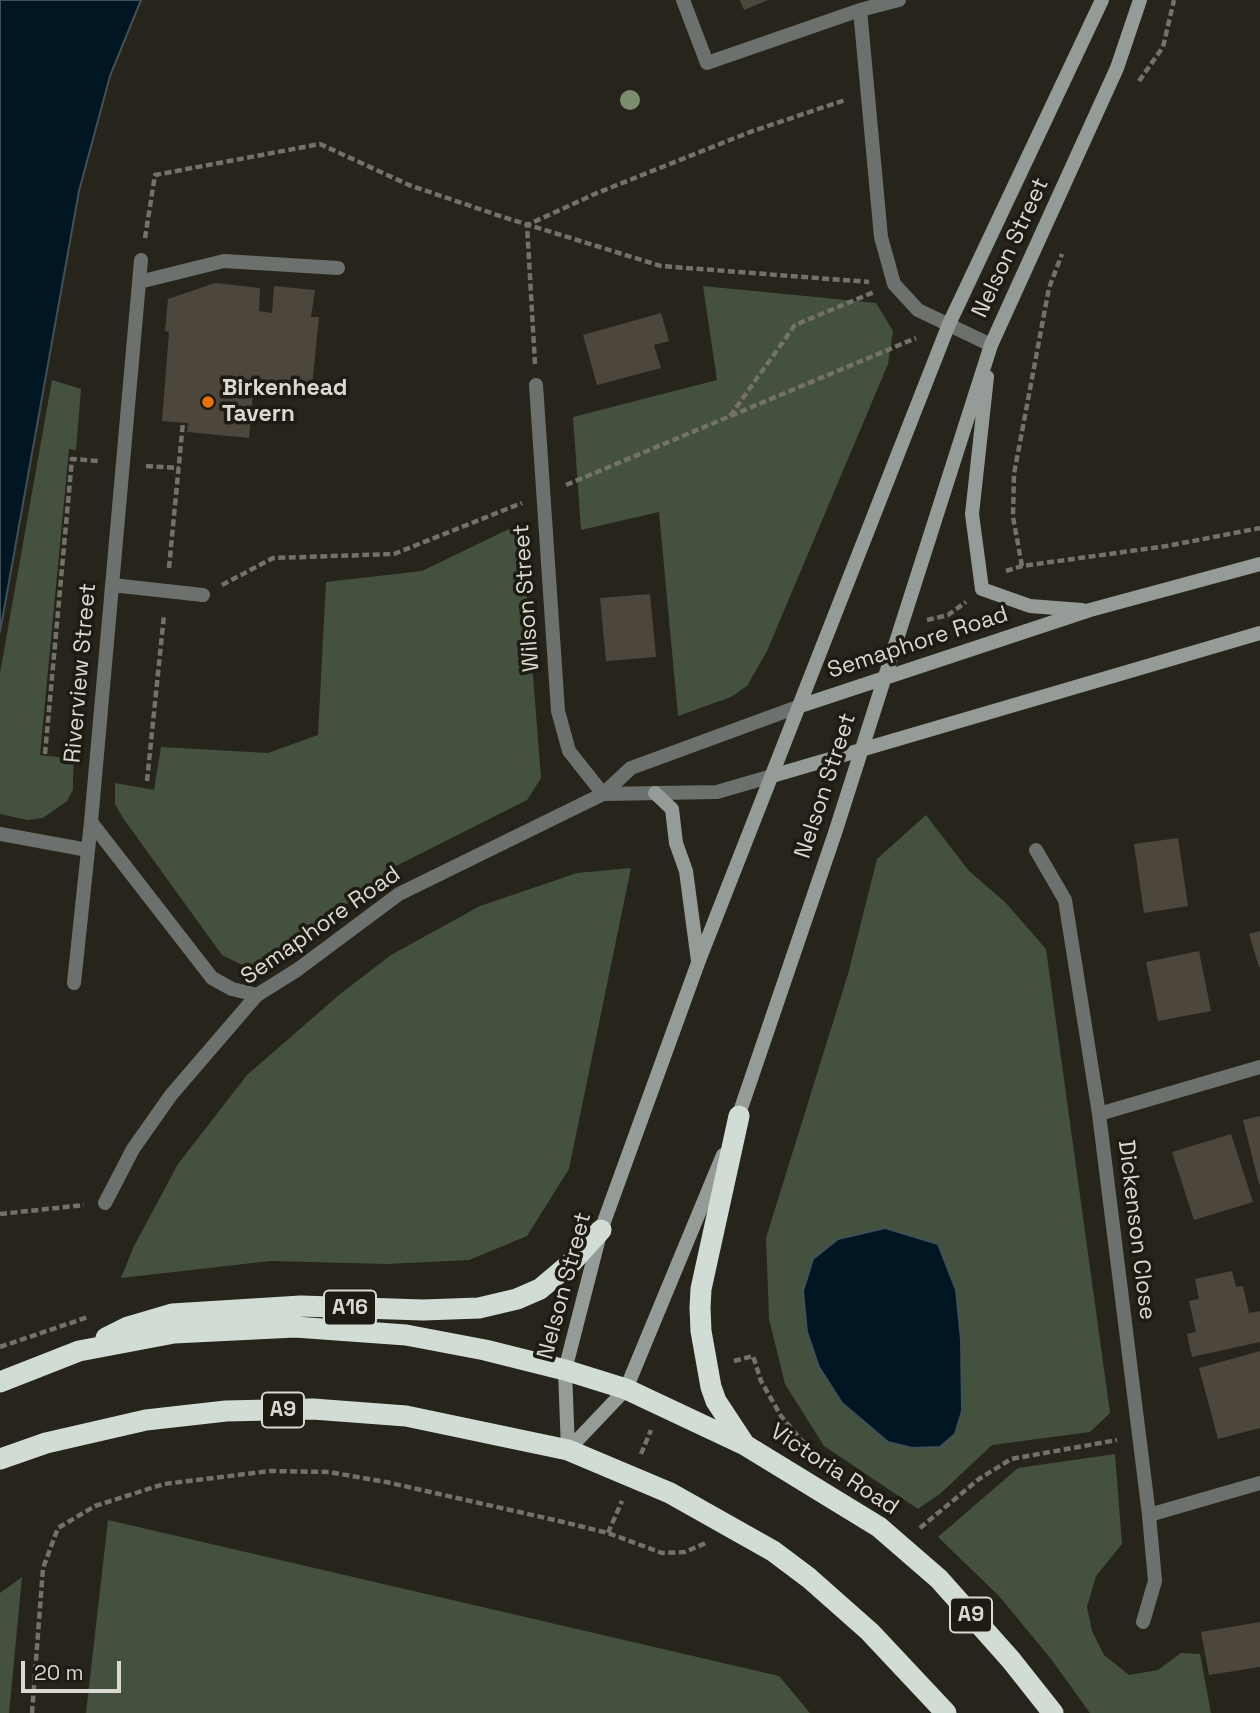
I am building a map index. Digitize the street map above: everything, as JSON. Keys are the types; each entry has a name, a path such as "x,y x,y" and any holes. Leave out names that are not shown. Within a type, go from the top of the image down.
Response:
{"highway":[{"path":"739,1116 701,1289 701,1331 706,1368 716,1401 745,1445"},
{"name":"A16","path":"79,1351 128,1327 172,1314 301,1306 423,1310 479,1308 516,1299 540,1289 572,1262 601,1230"},
{"name":"Victoria Road","path":"79,1351 174,1333 295,1327 406,1335 526,1360 626,1389 745,1445 879,1527 939,1579 1011,1660 1053,1713"},
{"name":"A9","path":"0,1382 79,1351"},
{"name":"A9","path":"0,1460 46,1443 146,1420 226,1411 313,1409 406,1416 568,1450 649,1483 773,1550 870,1632 946,1713"}],"main road":[{"name":"Nelson Street","path":"568,1450 565,1370 601,1230 698,963 950,324 1102,0"},
{"name":"Nelson Street","path":"568,1450 626,1389 739,1116 862,750 991,345 1117,68 1140,0"},
{"path":"991,345 972,514 982,589 1030,606 1090,610"},
{"name":"Semaphore Road","path":"800,706 1090,610 1260,564"},
{"name":"Semaphore Road","path":"772,776 1260,633"},
{"path":"655,793 671,809 676,843 686,871 698,963"}],"street":[{"path":"683,0 707,63 860,10 899,0"},
{"path":"860,10 881,237 894,284 918,310 991,345"},
{"name":"Riverview Street","path":"74,984 141,260"},
{"path":"139,282 224,261 338,268"},
{"name":"Wilson Street","path":"536,385 558,711 569,751 603,794"},
{"path":"112,585 203,595"},
{"name":"Semaphore Road","path":"105,1203 133,1149 171,1095 257,995 298,970 399,894 603,794 631,768 800,706"},
{"name":"Semaphore Road","path":"603,794 716,792 772,776"},
{"path":"91,822 212,978 232,989 257,995"},
{"path":"0,834 88,850"},
{"name":"Dickenson Close","path":"1036,850 1065,900 1099,1114 1155,1581 1143,1622"},
{"path":"1099,1114 1260,1067"},
{"path":"1149,1515 1260,1483"}],"path":[{"path":"1132,92 1163,47 1174,0"},
{"path":"527,225 597,192 737,137 869,92"},
{"path":"141,260 155,174 320,144 409,185 661,266 894,284"},
{"path":"527,225 536,385"},
{"path":"1023,566 1013,517 1014,474 1049,288 1063,250"},
{"path":"729,416 795,325 894,284"},
{"path":"203,595 273,558 394,554 543,495 950,324"},
{"path":"45,754 72,458"},
{"path":"1000,572 1023,566 1167,546 1260,528"},
{"path":"942,617 971,598"},
{"path":"0,1214 105,1203"},
{"path":"706,1368 753,1356 761,1381 781,1416 801,1440 821,1457"},
{"path":"913,1533 979,1479 1011,1459 1139,1436"},
{"path":"32,1713 43,1568 58,1528 95,1506 163,1484 270,1471 329,1472 559,1521 608,1533 662,1553 697,1549 728,1524"}],"green space":[{"path":"703,286 876,303 893,331 888,364 767,651 747,686 731,697 678,716 659,512 581,530 573,417 717,380"},
{"path":"52,380 81,389 76,450 69,449 40,755 74,759 73,790 67,801 43,818 28,820 0,814 0,673"},
{"path":"511,528 522,535 541,778 527,800 396,866 266,966 242,965 222,955 123,818 115,804 115,783 154,790 161,747 268,753 318,735 326,582 422,571"},
{"path":"926,815 969,871 1005,902 1046,949 1110,1413 1090,1432 992,1445 941,1493 918,1509 824,1446 785,1384 769,1319 766,1238 848,974 877,859"},
{"path":"631,868 569,1169 527,1236 469,1260 387,1264 270,1261 121,1278 133,1248 178,1164 247,1075 339,995 391,955 480,906 577,873"},
{"path":"1115,1454 1122,1544 1096,1576 1087,1607 1092,1631 1104,1655 1129,1675 1158,1670 1181,1653 1200,1654 1211,1713 1090,1713 1051,1659 999,1596 938,1537 1018,1468"},
{"path":"108,1520 779,1676 810,1713 86,1713"},
{"path":"22,1577 9,1713 0,1713 0,1593"}],"water":[{"path":"0,0 141,0 110,76 79,191 0,632"},
{"path":"885,1228 938,1244 956,1290 961,1340 962,1411 955,1434 940,1447 912,1448 888,1442 842,1403 819,1367 807,1332 803,1291 813,1259 838,1239"}],"building":[{"path":"740,0 768,0 744,10"},
{"path":"215,283 260,288 259,311 272,313 274,286 315,290 311,317 319,317 312,387 254,382 249,438 187,432 188,423 162,421 169,332 165,331 168,299"},
{"path":"661,313 669,341 654,345 661,368 597,385 583,335"},
{"path":"650,594 656,657 606,661 600,598"},
{"path":"1178,838 1188,906 1144,913 1134,844"},
{"path":"1260,931 1260,967 1259,967 1249,934"},
{"path":"1199,951 1211,1011 1158,1021 1146,962"},
{"path":"1260,1116 1260,1184 1259,1184 1243,1120"},
{"path":"1231,1134 1253,1202 1194,1220 1172,1152"},
{"path":"1232,1271 1236,1287 1243,1286 1249,1313 1260,1311 1260,1342 1192,1357 1187,1334 1196,1332 1189,1301 1199,1299 1195,1279"},
{"path":"1260,1351 1260,1428 1218,1439 1199,1368"},
{"path":"1260,1622 1260,1667 1209,1675 1201,1632"}],"place":[{"name":"Birkenhead Tavern","path":"208,402"}]}
